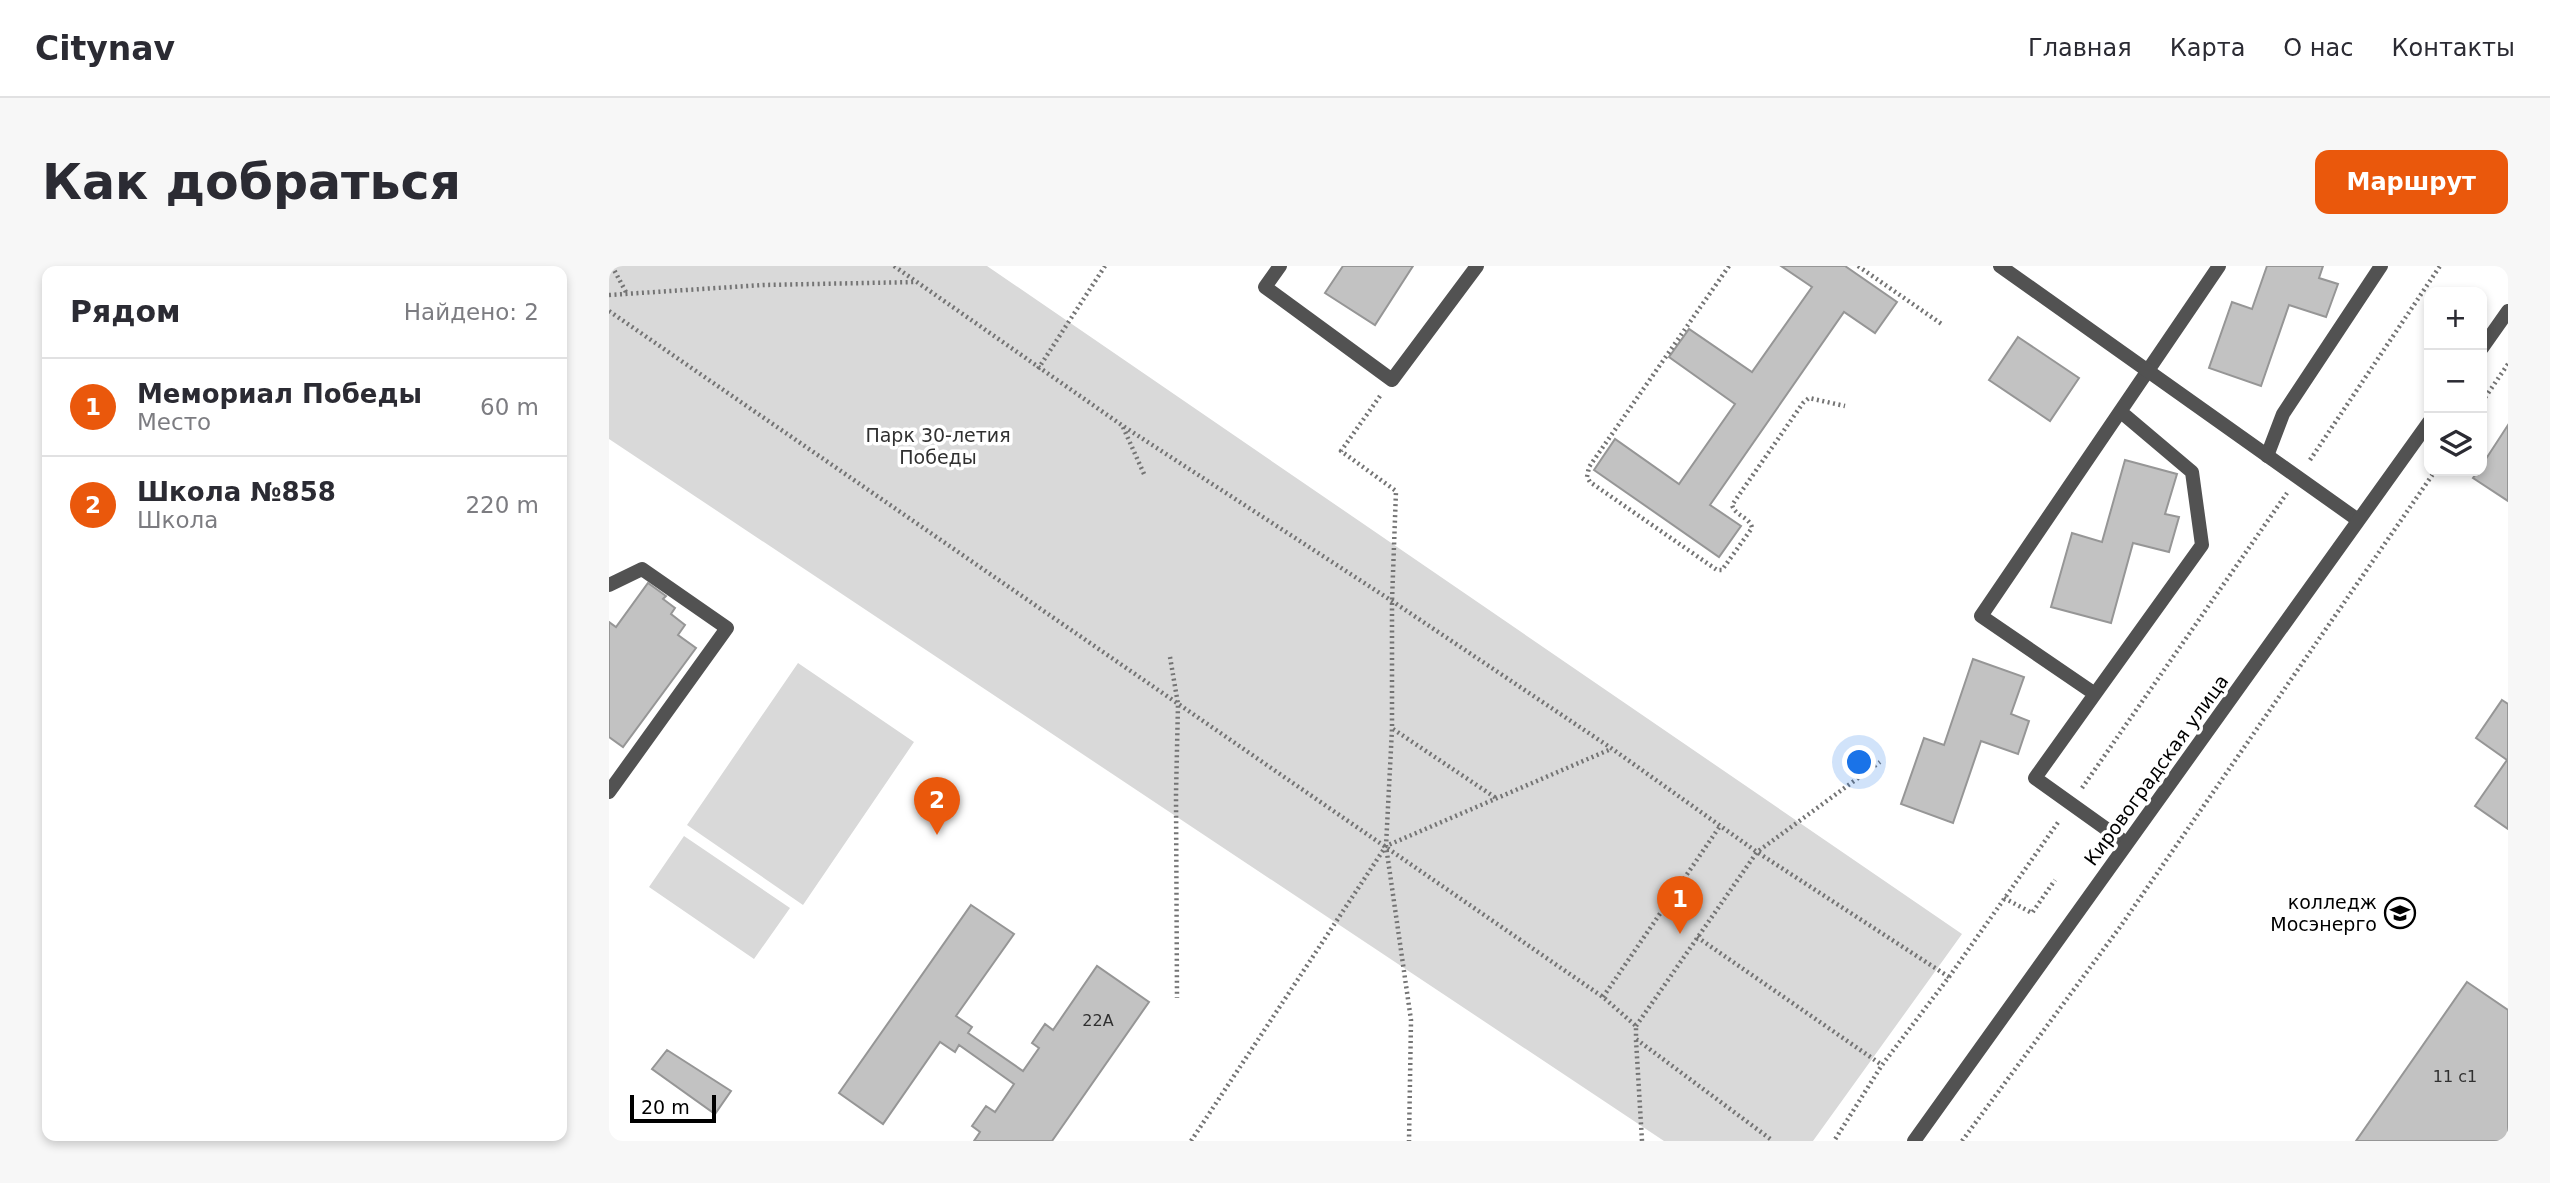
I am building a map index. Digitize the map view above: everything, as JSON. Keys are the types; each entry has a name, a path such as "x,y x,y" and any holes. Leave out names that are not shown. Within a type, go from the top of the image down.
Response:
{"street":[{"path":"1280,266 1265,287 1392,380 1477,266"},
{"path":"2000,266 2358,520"},
{"path":"2095,694 1981,616 2219,266"},
{"path":"2267,456 2283,414 2381,266"},
{"path":"2487,341 2508,311"},
{"path":"2121,412 2192,472 2202,545 2035,778 2126,843"},
{"name":"Кировоградская улица","path":"1914,1141 2424,429"},
{"path":"609,585 642,569 727,628 609,792"}],"path":[{"path":"612,266 627,294"},
{"path":"894,266 1038,369 1611,748 1757,852 1949,976"},
{"path":"1038,369 1105,266"},
{"path":"1729,266 1589,467 1587,477 1590,482 1713,567 1722,570 1752,528 1749,521 1734,511 1732,505 1803,403 1809,398 1845,405"},
{"path":"1858,266 1943,325"},
{"path":"1834,1141 1882,1065 2071,804 2298,477 2440,266"},
{"path":"609,295 763,285 917,282"},
{"path":"609,311 1604,997 1636,1026"},
{"path":"2487,394 2508,363"},
{"path":"1392,380 1341,451 1395,491 1392,729 1385,846 1411,1020 1409,1141"},
{"path":"1123,426 1144,474"},
{"path":"1962,1141 2120,927 2432,476"},
{"path":"1170,657 1178,704 1177,998"},
{"path":"1392,729 1496,798"},
{"path":"1191,1141 1385,846 1611,748"},
{"path":"1642,1141 1636,1026 1757,852 1880,762"},
{"path":"1604,997 1720,826"},
{"path":"2004,898 2032,913 2055,880"},
{"path":"1697,937 1882,1065"},
{"path":"1636,1039 1773,1141"}],"green space":[{"name":"Парк 30-летия Победы","path":"609,266 987,266 1962,934 1813,1141 1664,1141 609,439"},
{"path":"798,663 914,742 803,905 687,825"},
{"path":"684,836 790,908 754,959 649,887"}],"building":[{"path":"1343,266 1413,266 1375,325 1325,293"},
{"path":"1781,266 1845,266 1897,302 1875,333 1844,312 1710,505 1741,526 1719,557 1594,470 1615,439 1679,484 1735,404 1669,357 1689,329 1752,372 1812,287"},
{"path":"2267,266 2323,266 2319,278 2338,284 2326,317 2289,305 2261,386 2209,368 2232,302 2252,309"},
{"path":"2018,337 2079,378 2050,421 1989,380"},
{"path":"2508,425 2508,501 2473,478 2487,476 2487,457"},
{"path":"2125,460 2177,474 2165,514 2179,517 2169,552 2133,543 2111,623 2051,607 2072,533 2102,542"},
{"path":"648,583 666,596 663,599 675,608 671,614 685,625 678,635 696,648 623,747 609,737 609,622 616,627"},
{"path":"1973,659 2024,677 2011,714 2029,721 2018,754 1981,741 1953,823 1901,804 1924,738 1944,745"},
{"path":"2502,700 2508,704 2508,829 2475,806 2507,760 2476,738"},
{"path":"971,905 1014,934 956,1016 972,1027 968,1033 1023,1071 1039,1048 1032,1043 1045,1024 1053,1030 1097,966 1149,1002 1052,1141 974,1141 980,1132 972,1126 986,1106 995,1112 1014,1084 959,1045 955,1052 940,1042 883,1124 839,1093"},
{"path":"2467,982 2508,1010 2508,1141 2356,1141"},
{"path":"667,1050 731,1091 715,1114 652,1069"}],"place":[{"name":"Школа №858","path":"937,835"},
{"name":"колледж Мосэнерго","path":"2400,913"},
{"name":"Мемориал Победы","path":"1680,934"}]}
